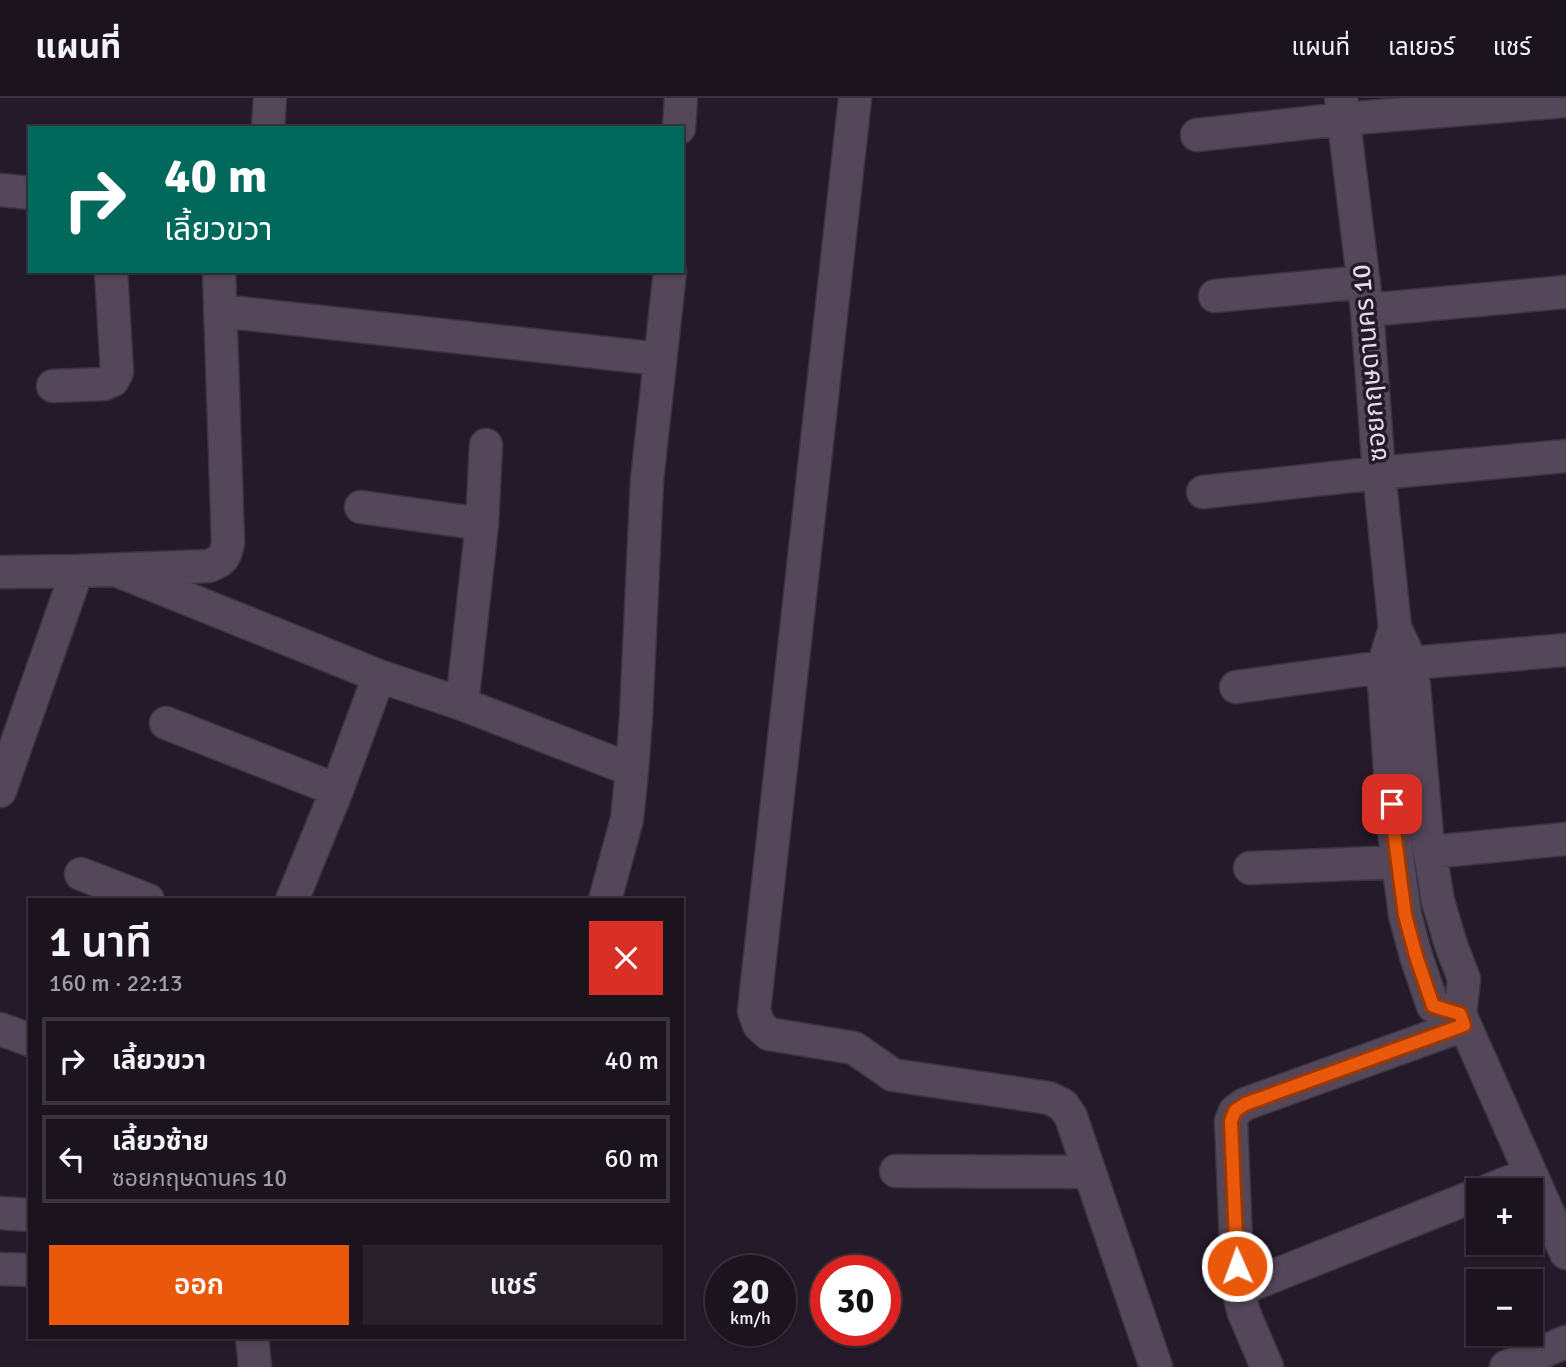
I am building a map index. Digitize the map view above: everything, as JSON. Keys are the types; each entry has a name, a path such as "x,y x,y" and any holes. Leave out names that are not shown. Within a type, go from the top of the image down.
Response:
{"street":[{"path":"268,126 270,98"},
{"path":"679,126 681,98"},
{"path":"855,98 754,1011 759,1025 769,1034 854,1048 893,1075 1049,1098 1063,1105 1071,1118 1156,1367"},
{"path":"1197,135 1342,109 1566,101"},
{"name":"ซอยกฤษดานคร 10","path":"1342,109 1365,296 1395,628 1397,665 1394,831 1398,862 1405,915 1433,1006 1462,1019 1464,979 1438,901 1397,665"},
{"path":"0,190 28,193"},
{"path":"53,386 104,384 113,380 117,372 111,273"},
{"path":"0,572 209,566 222,561 229,543 219,273"},
{"path":"606,898 626,819 632,770 647,480 670,273"},
{"path":"1215,296 1566,292"},
{"path":"220,311 660,359"},
{"path":"462,704 482,524 486,445"},
{"path":"1203,492 1566,456"},
{"path":"361,507 482,524"},
{"path":"116,570 379,676 462,704 632,770"},
{"path":"0,791 77,571"},
{"path":"1236,687 1397,665 1566,650"},
{"path":"293,898 337,790 379,676"},
{"path":"166,723 337,790"},
{"path":"1430,852 1566,839"},
{"path":"1250,868 1398,862"},
{"path":"81,874 143,898"},
{"path":"1267,1367 1244,1313 1238,1290 1231,1121 1235,1111 1245,1104 1462,1019 1566,1253"},
{"path":"0,1029 28,1039"},
{"path":"896,1171 1090,1172"},
{"path":"1520,1178 1530,1174"},
{"path":"1238,1290 1466,1199"},
{"path":"0,1213 28,1214"},
{"path":"0,1269 28,1270"},
{"path":"252,1339 255,1367"},
{"path":"1506,1367 1566,1342"}],"route":[{"path":"1237,1266 1231,1121 1235,1111 1245,1104 1464,1025 1460,1014 1433,1006 1416,956 1405,915 1392,804"}]}
